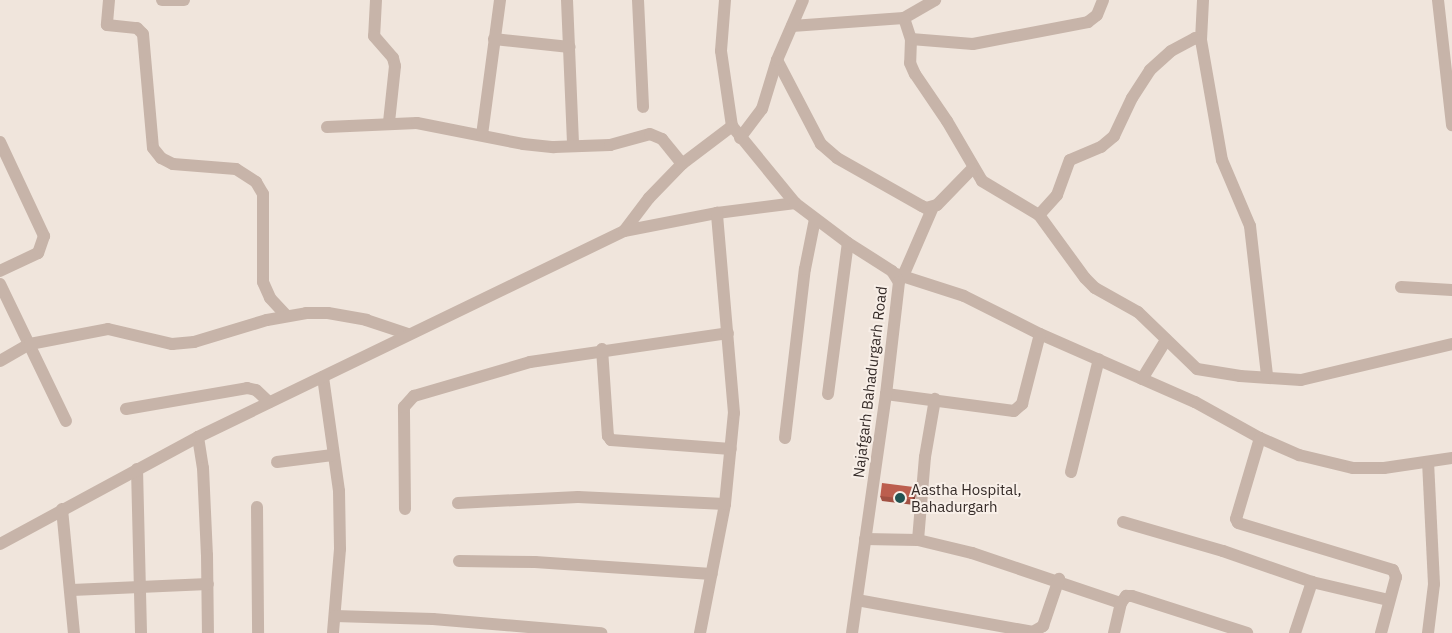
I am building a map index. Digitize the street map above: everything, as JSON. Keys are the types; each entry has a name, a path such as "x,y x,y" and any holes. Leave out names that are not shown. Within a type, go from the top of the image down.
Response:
{"street":[{"path":"109,0 107,25 137,28 142,34 152,148 161,158 173,164 236,169 256,182 263,194 263,282 270,298 286,316"},
{"path":"162,0 184,0"},
{"path":"376,0 374,36 393,58 395,66 389,122"},
{"path":"482,135 500,0"},
{"path":"567,0 573,146"},
{"path":"638,0 643,107"},
{"name":"Najafgarh Bahadurgarh Road","path":"725,0 721,51 732,126 795,203 848,243 900,275 886,394 852,633"},
{"path":"740,138 762,109 777,60 803,0"},
{"path":"792,26 904,18 935,0"},
{"path":"910,39 973,44 1088,22 1097,15 1103,0"},
{"path":"1203,0 1201,40 1222,160 1250,226 1267,376"},
{"path":"1438,0 1452,125"},
{"path":"904,18 910,39 910,63 915,74 947,121 972,169 982,181 1039,215 1085,278 1095,288 1138,312 1197,369 1240,376 1267,376 1301,380 1452,344"},
{"path":"494,38 570,47"},
{"path":"1039,215 1057,195 1070,160 1101,147 1114,136 1132,98 1150,70 1171,51 1195,38 1201,40"},
{"path":"777,60 825,148 926,208 933,207"},
{"path":"327,127 389,122 440,126 523,144 573,146 610,145 650,134 662,139 682,164"},
{"path":"624,231 649,198 682,164 732,126"},
{"path":"0,142 44,236 38,253 0,270"},
{"path":"972,169 933,207 900,275 951,290 1040,334 1195,402 1260,438 1299,455 1353,468 1428,462 1452,458"},
{"path":"0,544 198,437 624,231 716,213 795,203"},
{"path":"700,633 725,504 734,406 716,213"},
{"path":"785,438 805,269 815,219"},
{"path":"828,394 848,243"},
{"path":"0,284 66,421"},
{"path":"1401,287 1452,290"},
{"path":"0,361 30,344 108,329 172,344 194,342 286,316 328,313 408,334"},
{"path":"405,508 404,408 409,400 530,362 728,333"},
{"path":"886,394 1014,411 1022,404 1040,334"},
{"path":"1142,379 1166,340"},
{"path":"602,350 608,436 611,440 731,449"},
{"path":"1071,472 1100,359"},
{"path":"323,377 333,456 340,491 333,633"},
{"path":"126,409 247,388 256,390 269,402"},
{"path":"918,540 925,457 935,399"},
{"path":"198,437 203,468 208,633"},
{"path":"1260,438 1237,514 1238,523 1392,570 1396,577 1381,633"},
{"path":"277,462 333,456"},
{"path":"1428,462 1434,584 1428,633"},
{"path":"137,470 142,585 141,633"},
{"path":"458,502 578,497 725,504"},
{"path":"257,507 258,633"},
{"path":"62,509 72,590 74,633"},
{"path":"1123,522 1223,550 1312,582 1389,600"},
{"path":"866,539 918,540 1059,579 1121,603"},
{"path":"459,561 535,562 712,574"},
{"path":"857,600 1033,632 1043,626 1059,579"},
{"path":"1295,633 1312,582"},
{"path":"72,590 142,585 208,584"},
{"path":"1114,633 1121,603 1126,596 1132,596 1247,633"},
{"path":"335,616 433,619 601,633"}],"building":[{"path":"882,483 914,487 912,500 880,496"}],"place":[{"name":"Aastha Hospital, Bahadurgarh","path":"900,498"}]}
